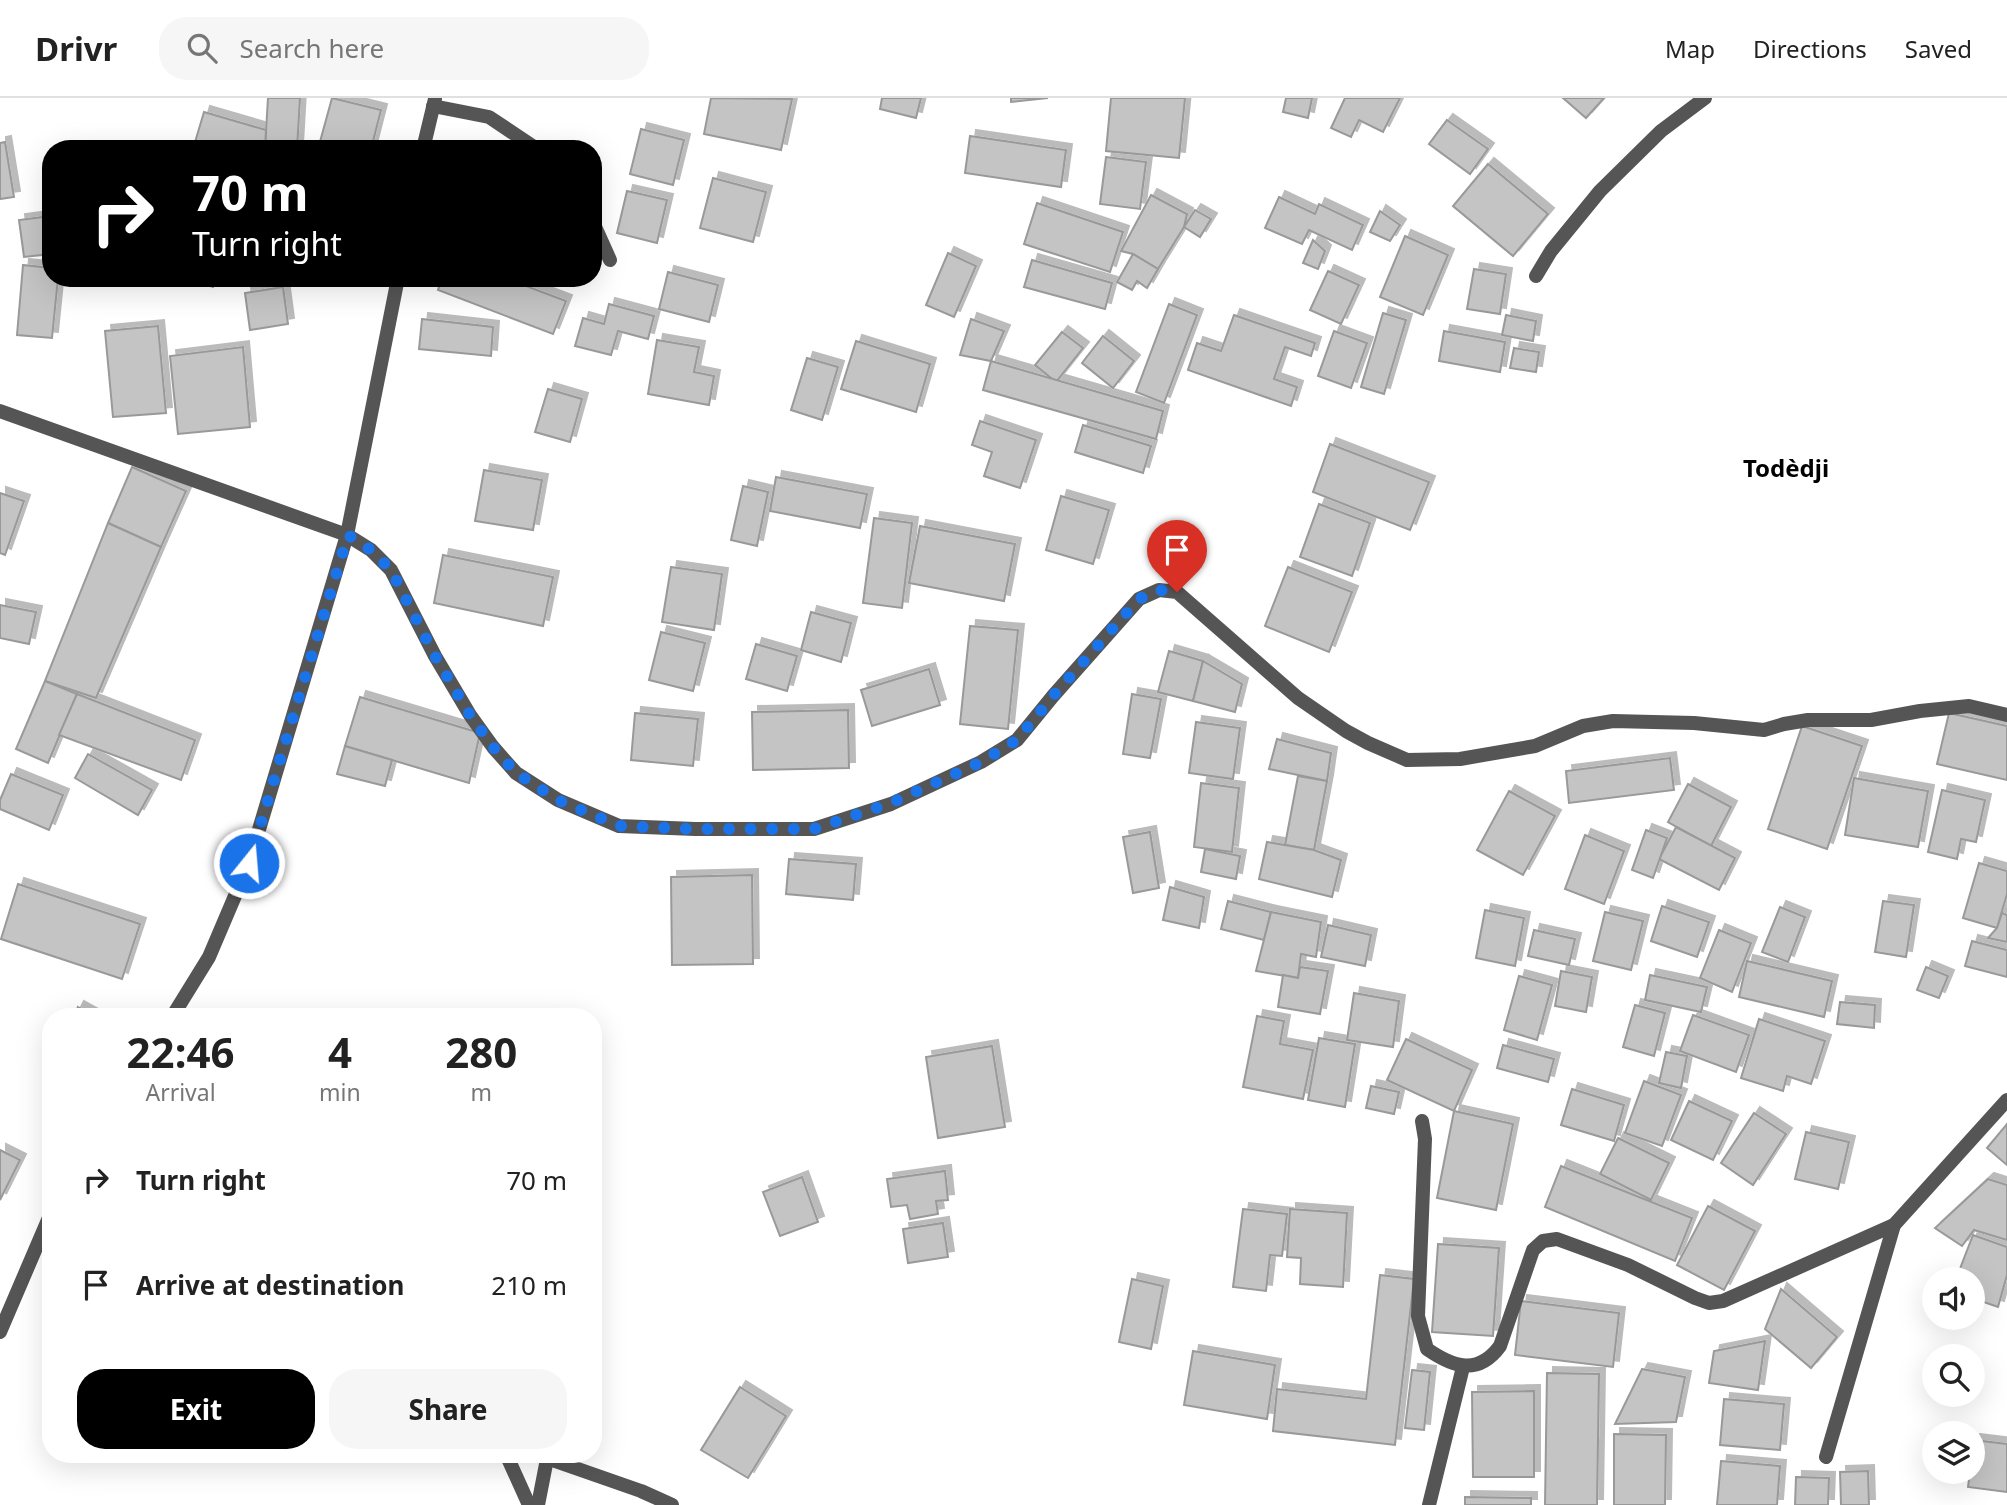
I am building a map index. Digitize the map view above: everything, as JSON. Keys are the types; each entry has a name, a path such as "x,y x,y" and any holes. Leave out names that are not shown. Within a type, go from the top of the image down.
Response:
{"street":[{"path":"1536,276 1551,251 1601,191 1661,131 1704,98"},
{"path":"425,140 434,102 489,117 524,140"},
{"path":"602,242 610,260"},
{"path":"178,1008 209,957 249,863 348,535 396,287"},
{"path":"0,411 348,535 371,550 391,570 435,656 470,715 516,773 558,800 619,826 814,829 891,803 981,762 1017,740 1139,599 1158,590 1177,592 1308,705 1368,743 1407,760 1460,759 1535,746 1583,726 1613,721 1694,723 1764,730 1808,720 1871,720 1969,706 2007,715"},
{"path":"1422,1121 1425,1139 1418,1316 1427,1349 1445,1362 1463,1367 1492,1357 1500,1346 1533,1250 1542,1241 1557,1239 1616,1260 1709,1303 1723,1301 1894,1225 2007,1100"},
{"path":"1826,1457 1894,1225"},
{"path":"0,1332 42,1234"},
{"path":"36,1248 42,1248"},
{"path":"1429,1505 1463,1367"},
{"path":"510,1463 529,1505"},
{"path":"538,1505 541,1463"},
{"path":"559,1463 641,1491 672,1505"}],"building":[{"path":"268,98 300,98 298,140 265,140"},
{"path":"332,98 381,110 373,140 320,140"},
{"path":"711,98 792,99 781,150 704,134"},
{"path":"882,98 921,98 916,118 880,109"},
{"path":"1011,98 1048,98 1011,102"},
{"path":"1111,98 1185,98 1179,158 1106,151"},
{"path":"1286,98 1312,98 1308,118 1283,112"},
{"path":"1345,98 1400,98 1383,132 1359,120 1351,137 1331,128"},
{"path":"1563,98 1604,98 1586,118"},
{"path":"204,112 266,130 265,140 196,140"},
{"path":"1447,120 1488,149 1470,174 1429,144"},
{"path":"641,129 684,140 673,185 630,174"},
{"path":"970,136 1066,150 1061,187 965,173"},
{"path":"5,142 14,197 0,199 0,143"},
{"path":"1106,157 1146,162 1140,209 1100,204"},
{"path":"1488,164 1548,214 1513,256 1453,206"},
{"path":"713,178 766,192 753,242 700,228"},
{"path":"627,191 667,200 657,243 617,233"},
{"path":"1151,195 1187,214 1184,227 1158,269 1133,254 1121,251"},
{"path":"1279,197 1315,214 1319,204 1363,225 1352,250 1309,230 1302,244 1265,228"},
{"path":"1037,203 1123,232 1110,272 1024,244"},
{"path":"1195,210 1211,219 1200,237 1184,227"},
{"path":"1380,211 1400,225 1390,241 1370,232"},
{"path":"42,217 42,255 24,257 19,220"},
{"path":"1405,236 1448,255 1423,315 1380,297"},
{"path":"1313,240 1325,251 1318,269 1303,263"},
{"path":"948,253 976,266 954,317 926,305"},
{"path":"1133,254 1158,269 1147,288 1137,281 1132,290 1117,282"},
{"path":"1032,260 1112,283 1105,309 1024,287"},
{"path":"23,265 42,267 42,287 57,287 52,338 17,335"},
{"path":"1474,269 1506,274 1500,314 1467,309"},
{"path":"1328,271 1359,285 1341,324 1310,310"},
{"path":"668,272 718,285 709,322 659,309"},
{"path":"283,287 288,324 250,330 245,293"},
{"path":"439,287 529,287 566,301 553,334 438,290"},
{"path":"609,304 654,316 648,339 618,331 611,355 575,346 583,318 604,324"},
{"path":"1169,304 1197,315 1164,403 1136,392"},
{"path":"1383,313 1406,320 1384,394 1361,387"},
{"path":"1234,315 1315,343 1311,356 1285,347 1274,379 1297,387 1291,406 1188,370 1197,343 1221,351"},
{"path":"1506,315 1536,321 1533,341 1502,335"},
{"path":"422,319 493,327 491,356 419,349"},
{"path":"971,319 1004,331 991,361 960,355"},
{"path":"158,326 166,413 113,417 105,331"},
{"path":"1334,331 1367,343 1351,388 1318,376"},
{"path":"1444,331 1505,342 1500,372 1439,361"},
{"path":"1062,332 1083,348 1056,382 1035,365"},
{"path":"1103,336 1134,361 1113,388 1082,363"},
{"path":"657,340 699,347 694,372 714,376 709,405 648,394"},
{"path":"856,341 930,364 916,412 841,389"},
{"path":"243,347 250,427 178,434 170,356"},
{"path":"1514,348 1539,352 1536,372 1510,368"},
{"path":"807,358 838,367 822,420 791,410"},
{"path":"991,361 1163,411 1156,439 983,390"},
{"path":"548,389 582,399 570,442 535,432"},
{"path":"980,421 1036,440 1020,488 984,476 992,452 972,445"},
{"path":"1083,425 1151,446 1143,473 1075,452"},
{"path":"1330,444 1429,482 1410,530 1313,492"},
{"path":"132,467 186,491 161,547 108,523"},
{"path":"484,470 542,480 533,530 475,521"},
{"path":"776,477 867,494 860,528 770,511"},
{"path":"743,486 768,492 757,546 731,540"},
{"path":"0,493 24,501 5,555 0,553"},
{"path":"1061,496 1109,510 1093,564 1046,550"},
{"path":"1319,504 1370,523 1352,576 1300,557"},
{"path":"874,518 912,523 902,608 863,603"},
{"path":"108,523 161,547 96,698 45,681"},
{"path":"920,526 1015,544 1004,601 909,583"},
{"path":"443,555 553,577 543,626 434,603"},
{"path":"671,567 722,574 714,630 662,622"},
{"path":"1288,567 1352,592 1329,652 1265,626"},
{"path":"0,605 36,612 29,644 0,638"},
{"path":"811,612 851,623 841,662 801,650"},
{"path":"970,626 1018,630 1008,729 960,724"},
{"path":"661,632 705,643 693,691 649,680"},
{"path":"756,644 797,656 787,691 746,679"},
{"path":"1169,651 1203,661 1193,701 1158,692"},
{"path":"1203,661 1242,684 1235,712 1193,701"},
{"path":"929,669 940,705 872,726 861,690"},
{"path":"45,681 77,694 48,763 16,749"},
{"path":"77,694 195,740 181,780 59,735"},
{"path":"1132,694 1161,699 1150,758 1123,754"},
{"path":"360,697 480,733 469,783 345,746"},
{"path":"848,710 849,768 753,770 752,712"},
{"path":"635,713 698,719 693,766 631,760"},
{"path":"1949,713 2007,726 2007,780 1937,764"},
{"path":"1196,722 1240,728 1233,779 1189,773"},
{"path":"1802,726 1862,746 1827,849 1768,829"},
{"path":"1277,739 1331,753 1327,781 1269,769"},
{"path":"345,746 392,760 385,786 337,774"},
{"path":"88,754 152,790 138,815 75,778"},
{"path":"1670,758 1674,790 1569,803 1566,771"},
{"path":"11,774 63,795 49,830 0,809 0,800"},
{"path":"1298,776 1327,781 1314,850 1285,845"},
{"path":"1854,778 1928,791 1918,847 1845,835"},
{"path":"1201,783 1239,788 1232,852 1194,847"},
{"path":"1688,784 1731,807 1711,846 1668,822"},
{"path":"1942,790 1985,800 1976,842 1961,839 1957,859 1928,852"},
{"path":"1509,791 1555,816 1523,875 1477,850"},
{"path":"1676,827 1735,858 1719,890 1659,859"},
{"path":"1646,830 1667,838 1653,878 1632,870"},
{"path":"1150,832 1159,888 1133,893 1123,837"},
{"path":"1585,835 1624,851 1604,904 1565,889"},
{"path":"1267,842 1314,850 1341,860 1332,897 1259,879"},
{"path":"1205,849 1240,856 1236,879 1201,872"},
{"path":"789,859 856,864 853,900 786,894"},
{"path":"1979,863 2007,871 2007,894 1997,928 1963,918"},
{"path":"752,875 753,964 672,965 671,877"},
{"path":"18,884 140,924 122,979 1,939"},
{"path":"1170,887 1204,897 1199,928 1163,920"},
{"path":"1228,901 1271,912 1264,940 1221,929"},
{"path":"1883,901 1914,905 1906,957 1875,952"},
{"path":"1662,906 1709,922 1697,957 1651,941"},
{"path":"1780,907 1805,917 1788,962 1762,952"},
{"path":"1485,910 1524,918 1515,966 1476,958"},
{"path":"1271,912 1321,922 1316,957 1301,954 1298,978 1256,971"},
{"path":"1605,912 1643,921 1631,970 1593,961"},
{"path":"2002,913 2007,915 2007,942 1988,938 1997,928"},
{"path":"1328,925 1371,935 1365,966 1321,957"},
{"path":"1534,930 1575,939 1569,965 1528,956"},
{"path":"1719,930 1751,943 1732,992 1700,978"},
{"path":"1972,941 2007,950 2007,977 1965,966"},
{"path":"1747,961 1832,981 1824,1017 1739,997"},
{"path":"1300,967 1328,971 1320,1014 1278,1007 1283,975 1298,978"},
{"path":"1926,967 1948,976 1939,998 1917,990"},
{"path":"1561,971 1592,977 1586,1012 1555,1006"},
{"path":"1650,975 1707,987 1701,1012 1645,1000"},
{"path":"1519,976 1552,985 1537,1040 1504,1030"},
{"path":"1354,993 1399,1001 1393,1047 1347,1040"},
{"path":"1840,1002 1875,1005 1874,1028 1837,1024"},
{"path":"1635,1005 1665,1013 1654,1056 1623,1047"},
{"path":"1693,1015 1749,1035 1736,1072 1680,1051"},
{"path":"1257,1016 1284,1021 1280,1044 1313,1050 1303,1099 1243,1087"},
{"path":"1759,1019 1825,1041 1811,1084 1787,1076 1783,1091 1741,1078"},
{"path":"1319,1038 1355,1044 1345,1107 1308,1100"},
{"path":"1406,1039 1472,1070 1454,1111 1387,1080"},
{"path":"1503,1045 1554,1059 1548,1082 1497,1068"},
{"path":"992,1046 1005,1127 938,1138 926,1057"},
{"path":"1666,1052 1687,1056 1681,1088 1659,1083"},
{"path":"1644,1081 1681,1095 1662,1146 1625,1133"},
{"path":"1371,1086 1399,1092 1394,1114 1366,1108"},
{"path":"1572,1089 1624,1105 1614,1141 1561,1125"},
{"path":"1689,1101 1732,1121 1713,1160 1671,1140"},
{"path":"1454,1111 1513,1124 1496,1210 1437,1198"},
{"path":"1754,1113 1786,1134 1753,1185 1721,1163"},
{"path":"2007,1124 2007,1165 1987,1148"},
{"path":"1806,1132 1849,1142 1838,1189 1795,1179"},
{"path":"1618,1138 1669,1163 1651,1200 1600,1174"},
{"path":"0,1150 20,1160 0,1200"},
{"path":"1561,1166 1692,1218 1675,1261 1545,1207"},
{"path":"945,1171 948,1200 936,1201 938,1214 910,1219 907,1205 891,1207 887,1179"},
{"path":"802,1177 818,1222 780,1236 763,1192"},
{"path":"1988,1179 2007,1185 2007,1240 1974,1230 1962,1246 1935,1228"},
{"path":"1708,1206 1755,1231 1724,1290 1677,1265"},
{"path":"1243,1209 1287,1214 1282,1256 1270,1255 1266,1291 1233,1287"},
{"path":"1290,1209 1347,1213 1343,1287 1300,1284 1301,1258 1287,1257"},
{"path":"943,1223 948,1257 908,1263 903,1229"},
{"path":"1973,1235 2007,1247 2007,1275 1998,1307 1985,1302 1985,1267 1961,1267"},
{"path":"1438,1244 1499,1248 1493,1336 1432,1332"},
{"path":"1380,1275 1414,1279 1395,1445 1273,1431 1277,1389 1366,1399"},
{"path":"1132,1279 1163,1286 1151,1349 1119,1342"},
{"path":"1781,1289 1837,1337 1811,1368 1765,1329"},
{"path":"1521,1301 1619,1313 1613,1367 1515,1355"},
{"path":"1765,1341 1758,1390 1709,1383 1714,1351"},
{"path":"1193,1351 1275,1365 1267,1419 1184,1405"},
{"path":"1642,1369 1685,1377 1676,1422 1615,1424"},
{"path":"1412,1370 1430,1372 1424,1430 1405,1428"},
{"path":"1547,1373 1599,1374 1597,1505 1545,1505"},
{"path":"740,1387 786,1416 748,1478 701,1450"},
{"path":"1534,1391 1534,1477 1473,1477 1472,1392"},
{"path":"1724,1399 1784,1404 1780,1450 1720,1445"},
{"path":"1614,1434 1666,1435 1665,1505 1614,1505"},
{"path":"1985,1441 2007,1444 2007,1492 1968,1487 1968,1484 1985,1484"},
{"path":"1721,1461 1780,1466 1777,1505 1717,1505"},
{"path":"1868,1471 1869,1505 1841,1505 1840,1472"},
{"path":"1796,1477 1829,1478 1828,1505 1795,1505"},
{"path":"1465,1497 1531,1498 1531,1505 1465,1505"}],"district":[{"name":"Todèdji","path":"1786,467"}],"route":[{"path":"249,863 348,535 371,550 391,570 435,656 470,715 516,773 558,800 619,826 814,829 891,803 981,762 1017,740 1139,599 1158,590 1177,592"}]}
